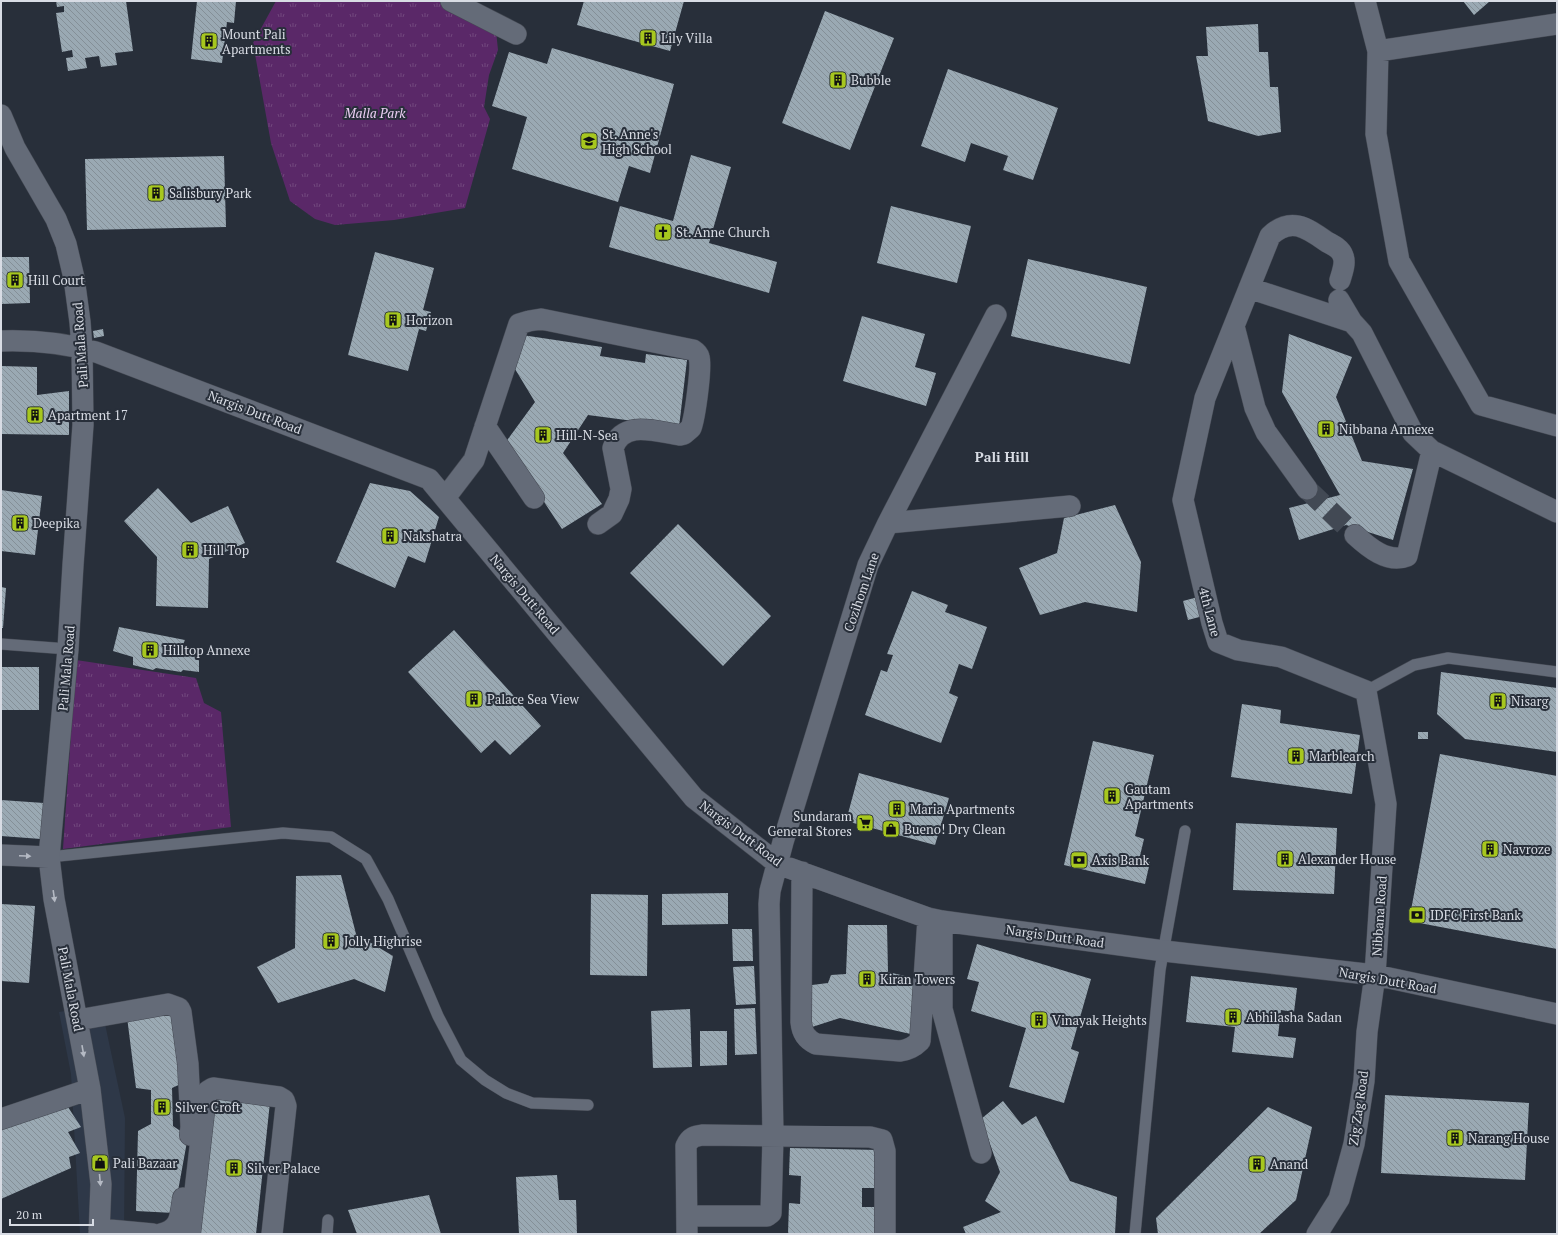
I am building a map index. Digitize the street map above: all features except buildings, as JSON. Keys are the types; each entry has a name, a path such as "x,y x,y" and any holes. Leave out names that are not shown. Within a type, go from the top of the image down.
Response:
{"street":[{"path":"451,1 516,34"},
{"path":"1365,1 1378,51 1376,134 1399,261 1481,405 1557,426"},
{"path":"1378,51 1557,24"},
{"name":"Pali Mala Road","path":"1,115 15,148 56,219 66,244 74,278 82,348 83,425 68,649 49,858 54,899 90,1090 101,1184 99,1231"},
{"path":"1307,489 1266,432 1255,408 1234,326 1270,236 1277,229 1285,226 1296,225 1306,227 1339,250 1343,256 1344,266 1339,290 1352,322 1362,333 1413,433 1432,451 1557,512"},
{"path":"1250,288 1352,322"},
{"name":"Cozihom Lane","path":"687,1225 767,1216 772,1210 773,1136 770,891 783,842 868,565 888,523 996,315"},
{"path":"445,498 474,460 519,324 541,319 693,350 698,354 700,359 700,371 692,428 680,435 633,429 621,435 615,442 613,448 621,489 619,499 612,514 598,524"},
{"name":"4th Lane","path":"1234,326 1205,398 1183,500 1212,623 1218,642 1238,650 1281,657 1366,691"},
{"name":"Nargis Dutt Road","path":"1,341 25,341 82,348 96,352 429,479 694,798 778,864 935,919 1164,951 1375,975 1557,1014"},
{"path":"485,426 534,498"},
{"path":"1355,535 1366,545 1386,557 1401,558 1407,556 1432,451"},
{"path":"888,523 1070,506"},
{"name":"Nibbana Road","path":"1366,691 1386,804 1375,975"},
{"path":"1,854 49,858"},
{"path":"802,872 801,1022 804,1035 809,1041 816,1044 900,1051 907,1050 915,1046 920,1041 935,919"},
{"path":"935,919 942,1009 981,1153"},
{"name":"Zig Zag Road","path":"1317,1234 1339,1199 1354,1144 1364,1081 1367,1032 1375,975"},
{"path":"78,1020 168,1004 179,1008 181,1012 188,1064 191,1127 180,1216 177,1225 170,1232 161,1234"},
{"path":"190,1234 206,1095 208,1091 213,1088 279,1097 284,1100 286,1106 272,1234"},
{"path":"1,1119 90,1090"},
{"path":"687,1225 686,1146 689,1140 695,1136 870,1137 882,1140 885,1151 885,1234"},
{"path":"99,1231 153,1234"}],"lane":[{"path":"1,644 68,649"},
{"path":"1366,691 1414,665 1448,658 1557,672"},
{"path":"1136,1234 1159,978 1185,831"},
{"path":"49,858 283,833 331,837 366,859 388,900 438,1016 461,1060 485,1080 506,1093 525,1100 532,1102 588,1105"},
{"path":"327,1234 328,1220"}],"shaded area":[{"name":"Pali Bazaar","path":"101,1005 125,1118 124,1234 80,1234 71,1074 59,1012"}],"green space":[{"name":"Malla Park","path":"276,1 440,1 496,31 498,50 489,75 484,107 490,119 465,208 394,220 335,225 315,219 290,201 271,143 253,43"},
{"path":"76,660 196,678 204,703 221,712 231,827 63,849"}],"tunnel":[{"path":"1307,489 1355,535"}],"place":[{"name":"Lily Villa","path":"648,38"},
{"name":"Mount Pali Apartments","path":"209,41"},
{"name":"Bubble","path":"838,80"},
{"name":"St. Anne's High School","path":"589,141"},
{"name":"Salisbury Park","path":"156,193"},
{"name":"St. Anne Church","path":"663,232"},
{"name":"Hill Court","path":"15,280"},
{"name":"Horizon","path":"393,320"},
{"name":"Apartment 17","path":"35,415"},
{"name":"Nibbana Annexe","path":"1326,429"},
{"name":"Hill-N-Sea","path":"543,435"},
{"name":"Deepika","path":"20,523"},
{"name":"Nakshatra","path":"390,536"},
{"name":"Hill Top","path":"190,550"},
{"name":"Hilltop Annexe","path":"150,650"},
{"name":"Palace Sea View","path":"474,699"},
{"name":"Nisarg","path":"1498,701"},
{"name":"Marblearch","path":"1296,756"},
{"name":"Gautam Apartments","path":"1112,796"},
{"name":"Maria Apartments","path":"897,809"},
{"name":"Sundaram General Stores","path":"865,823"},
{"name":"Bueno! Dry Clean","path":"891,829"},
{"name":"Navroze","path":"1490,849"},
{"name":"Alexander House","path":"1285,859"},
{"name":"Axis Bank","path":"1079,860"},
{"name":"IDFC First Bank","path":"1417,915"},
{"name":"Jolly Highrise","path":"331,941"},
{"name":"Kiran Towers","path":"867,979"},
{"name":"Abhilasha Sadan","path":"1233,1017"},
{"name":"Vinayak Heights","path":"1039,1020"},
{"name":"Silver Croft","path":"162,1107"},
{"name":"Narang House","path":"1455,1138"},
{"name":"Pali Bazaar","path":"100,1163"},
{"name":"Anand","path":"1257,1164"},
{"name":"Silver Palace","path":"234,1168"}],"district":[{"name":"Pali Hill","path":"1002,456"}]}
